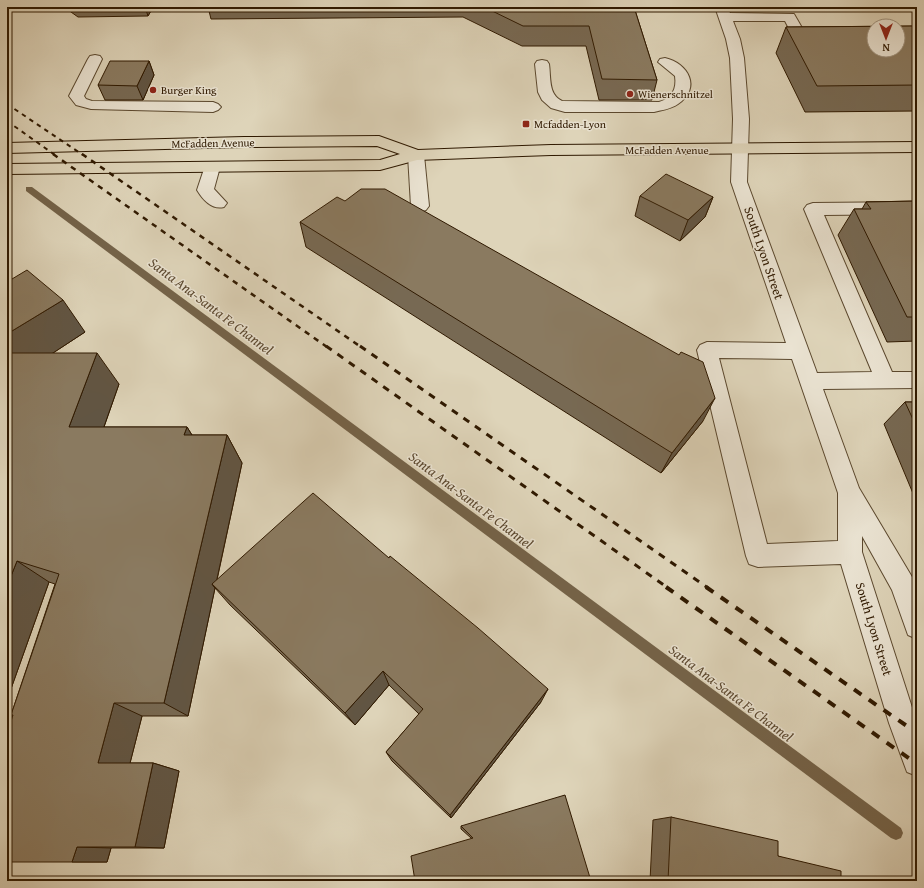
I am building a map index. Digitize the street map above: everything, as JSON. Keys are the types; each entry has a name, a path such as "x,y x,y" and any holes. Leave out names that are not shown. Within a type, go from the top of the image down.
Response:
{"main road":[{"name":"McFadden Avenue","path":"7,148 244,142 379,141 416,155"},
{"name":"McFadden Avenue","path":"7,168 380,165 416,155 551,150 917,147"}],"street":[{"path":"722,12 789,17 800,37 866,38"},
{"name":"South Lyon Street","path":"722,12 733,39 737,58 742,118 739,182 849,492 903,585 917,626"},
{"path":"95,59 76,96 81,102 91,105 212,107"},
{"path":"542,64 545,95 548,101 556,106 654,107 664,106 676,100 679,97 684,82 682,74 665,62"},
{"path":"416,155 420,206"},
{"path":"212,167 206,190 218,203"},
{"path":"886,381 813,209 917,208"},
{"path":"798,351 707,350 758,556 850,552"},
{"path":"809,381 917,380"},
{"name":"South Lyon Street","path":"849,492 850,552 903,723 917,762"}],"building":[{"path":"484,7 634,7 657,80 602,79 589,26 523,26"},
{"path":"866,26 866,58 906,58 906,26 917,26 917,85 817,86 786,27"},
{"path":"110,61 149,61 137,86 98,85"},
{"path":"666,174 713,197 688,220 640,196"},
{"path":"361,189 385,189 679,355 681,352 703,362 715,398 672,453 300,222 337,197 345,201"},
{"path":"917,201 917,317 907,317 854,209 871,209 866,202"},
{"path":"27,270 63,300 7,334 7,282"},
{"path":"7,353 97,353 69,427 187,427 184,435 227,435 164,703 114,703 98,763 153,763 135,847 77,847 72,862 7,862 7,734 13,715 11,715 59,574 17,561 7,586"},
{"path":"905,402 917,402 917,428"},
{"path":"313,493 389,558 390,556 478,628 548,689 450,815 386,752 423,709 383,671 345,713 212,584"},
{"path":"565,795 591,881 415,881 411,856 473,838 461,826"},
{"path":"671,817 778,841 778,856 841,871 841,881 668,881"}],"waterway":[{"name":"Santa Ana-Santa Fe Channel","path":"29,189 896,833"}],"railway":[{"path":"7,104 83,155"},
{"path":"7,121 55,155"},
{"path":"53,154 327,347"},
{"path":"82,154 361,347"},
{"path":"326,346 668,588"},
{"path":"360,346 708,588"},
{"path":"666,587 917,764"},
{"path":"706,587 917,733"}],"place":[{"name":"Burger King","path":"153,90"},
{"name":"Wienerschnitzel","path":"630,94"},
{"name":"Mcfadden-Lyon","path":"526,124"}]}
